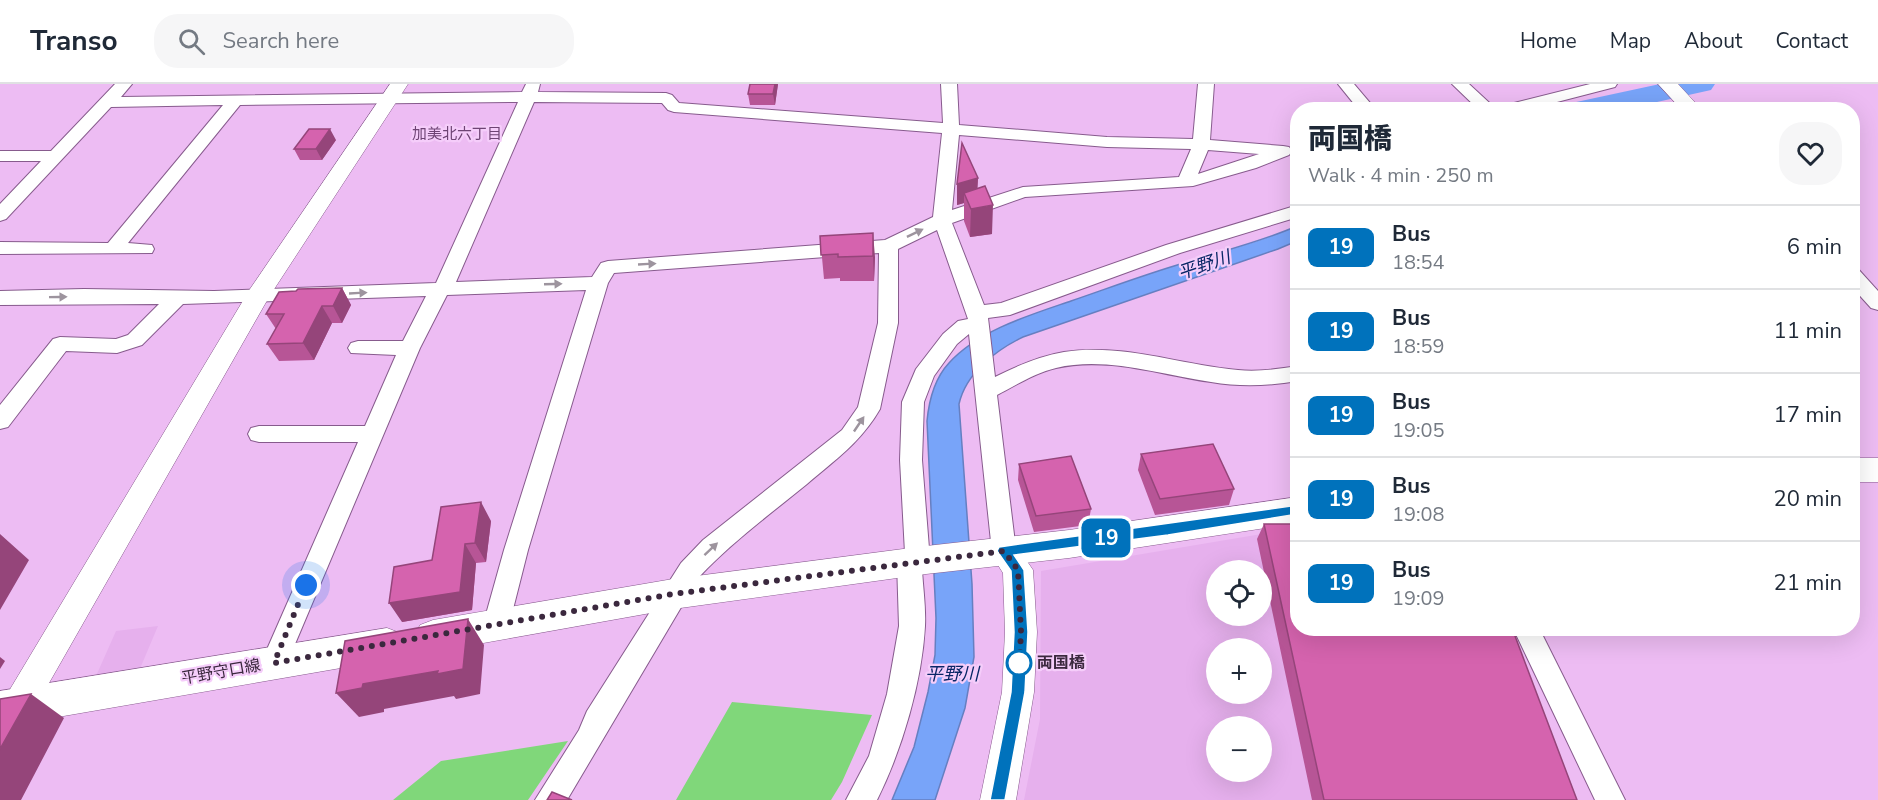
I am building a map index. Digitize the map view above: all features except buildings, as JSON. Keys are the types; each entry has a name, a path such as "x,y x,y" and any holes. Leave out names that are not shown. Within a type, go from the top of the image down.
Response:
{"main road":[{"path":"1860,470 1878,470"},
{"name":"平野守口線","path":"6,718 274,663 673,594 1146,533 1290,511"}],"street":[{"path":"0,215 124,84"},
{"path":"113,249 241,101 260,84"},
{"path":"949,84 951,129 942,220 978,320 990,386 993,552 1018,570 1021,632 1018,692 998,800"},
{"path":"1185,181 1195,168 1202,144 1206,84"},
{"path":"1346,84 1361,102"},
{"path":"1461,84 1480,102"},
{"path":"1524,102 1556,89 1609,84"},
{"path":"1667,84 1685,102"},
{"path":"274,663 371,434 435,295 443,288 467,238 531,91"},
{"path":"108,102 241,101 394,92 669,91 674,107 1107,142 1290,148"},
{"path":"6,718 258,295 394,92"},
{"path":"496,625 516,550 598,283 608,267 889,246 942,220 1023,192 1185,181 1250,164 1290,148"},
{"path":"0,156 56,156"},
{"path":"861,800 882,760 901,694 912,626 918,561 911,460 913,402 924,374 950,339 965,326 978,320 1173,249 1290,213"},
{"path":"550,800 590,738 597,720 673,594 690,570 712,547 850,436 869,409 888,323 889,246"},
{"path":"0,248 145,249"},
{"path":"0,298 258,295 598,283"},
{"path":"1860,283 1878,303"},
{"path":"0,421 60,344 117,346 135,340 177,297"},
{"path":"358,348 410,348"},
{"path":"990,386 1033,368 1066,358 1103,357 1230,377 1290,373"},
{"path":"259,434 371,434"},
{"path":"1530,636 1610,800"}],"shaded area":[{"path":"1290,529 1290,636 1506,636 1578,800 1024,800 1040,719 1041,571"},
{"path":"158,626 139,671 96,676 116,631"}],"green space":[{"path":"732,702 872,715 842,782 831,800 676,800"},
{"path":"568,741 528,800 393,800 441,761"}],"water":[{"path":"1653,88 1663,96 1631,102 1591,102"},
{"name":"平野川","path":"1290,229 1290,244 1278,249 1023,337 993,356 968,382 959,404 972,584 974,657 965,708 935,800 892,800 914,747 935,655 936,618 927,421 933,390 944,369 961,351 975,341 1022,318 1142,276"}],"waterway":[{"name":"平野川","path":"1615,102 1701,84"}],"bus line":[{"name":"19","path":"998,800 1018,692 1021,632 1018,570 1004,551 1068,544 1290,511"}],"place":[{"name":"両国橋","path":"1019,663"}],"district":[{"name":"加美北六丁目","path":"457,134"}],"route":[{"path":"306,585 274,663 673,594 1004,551 1018,570 1021,632 1019,672 1019,663"}]}
